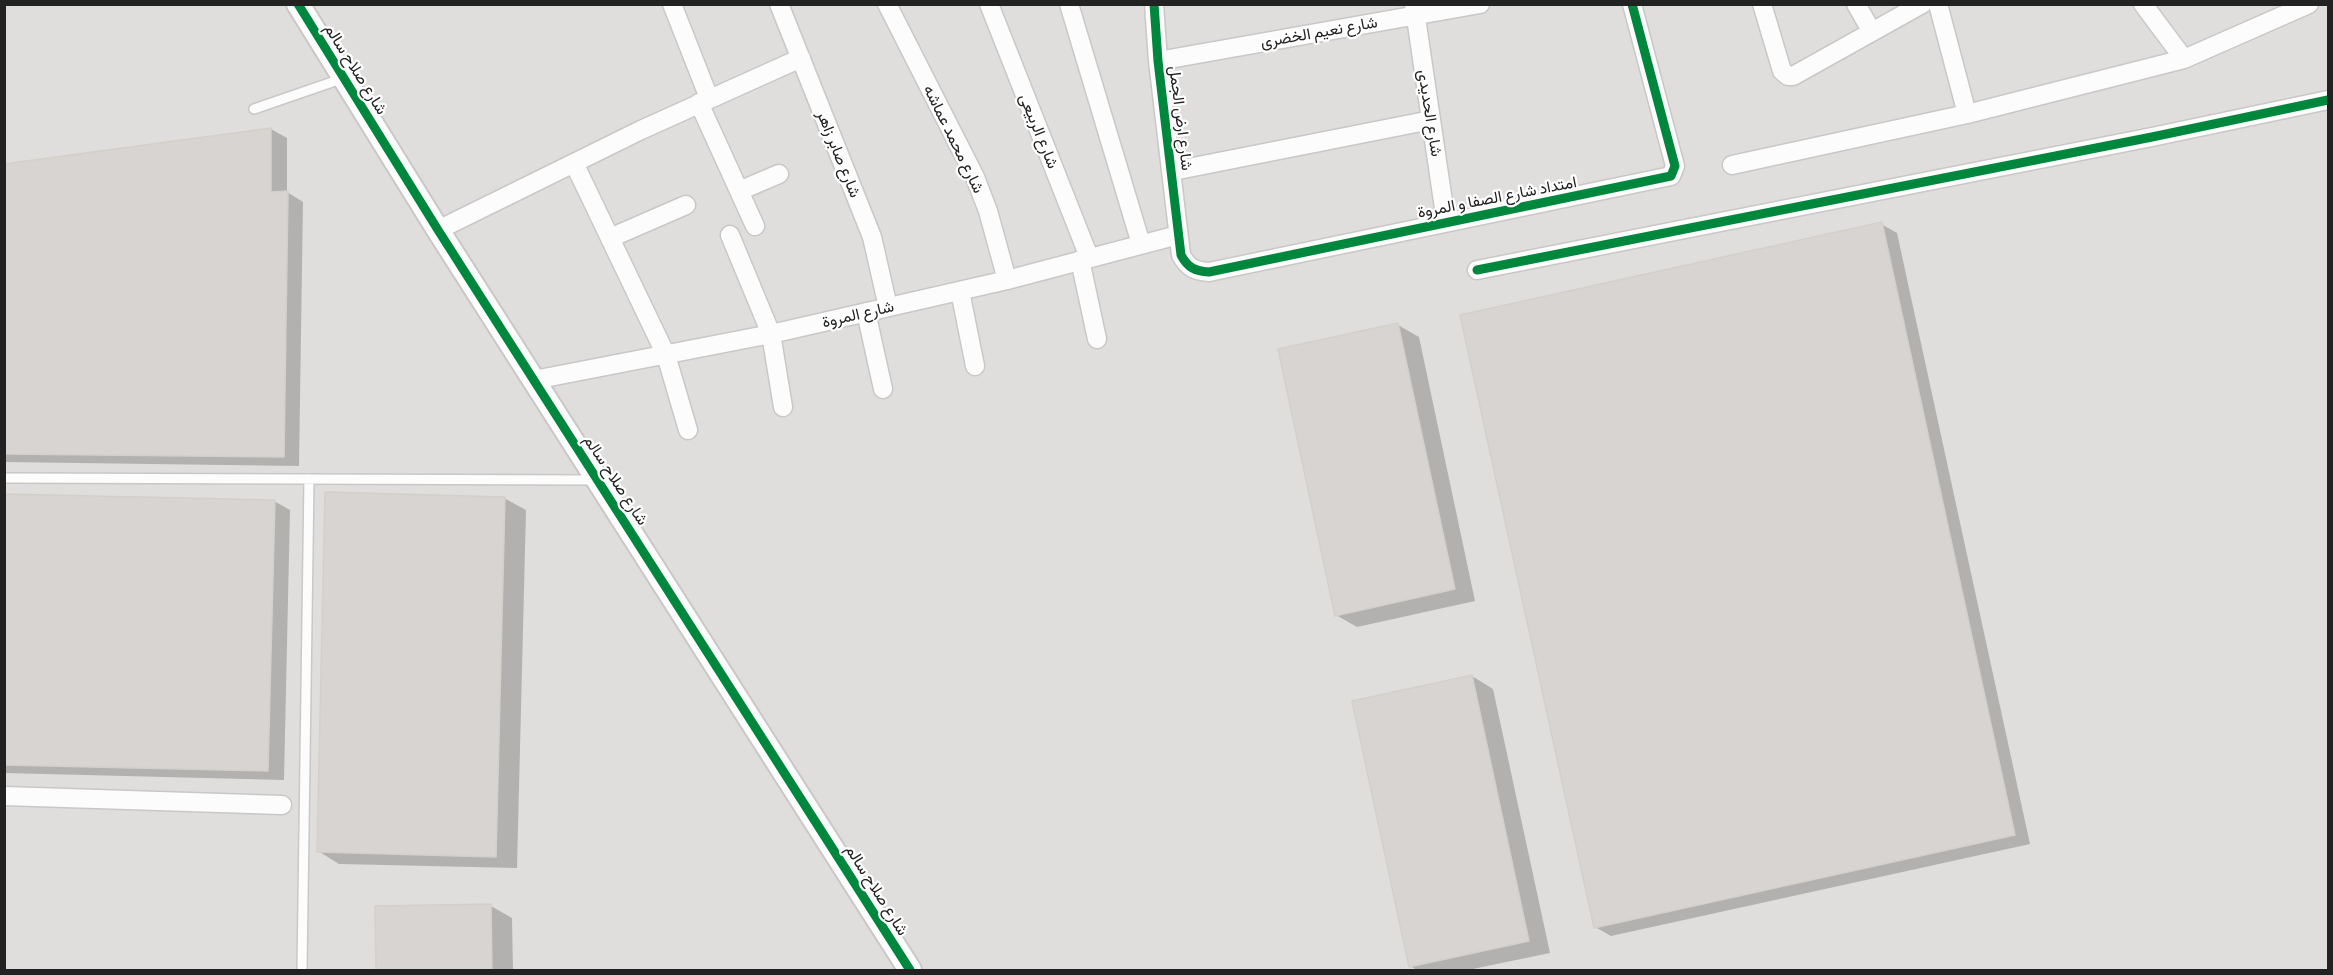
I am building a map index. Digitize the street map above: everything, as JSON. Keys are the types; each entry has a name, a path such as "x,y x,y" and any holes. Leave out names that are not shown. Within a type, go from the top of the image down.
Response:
{"street":[{"name":"شارع صلاح سالم","path":"298,4 438,230 910,970"},
{"path":"672,4 704,101 754,226"},
{"name":"شارع صابر زاهر","path":"779,4 872,237 888,307"},
{"name":"شارع محمد عماشه","path":"887,4 975,177 988,211 1007,280"},
{"name":"شارع الربيعى","path":"989,4 1085,259 1097,339"},
{"path":"1069,4 1141,244"},
{"name":"شارع ارض الجمل","path":"1154,4 1158,61 1173,171 1178,235"},
{"name":"شارع نعيم الخضرى","path":"1158,61 1414,10 1480,4"},
{"name":"امتداد شارع الصفا و المروة","path":"1178,235 1181,255 1187,265 1196,271 1209,272 1671,176 1675,166 1632,4"},
{"path":"1762,4 1782,71 1788,76 1796,75 1922,4"},
{"path":"1856,4 1872,33"},
{"path":"1938,4 1967,114"},
{"path":"2144,4 2184,59"},
{"path":"1732,165 1967,114 2184,59 2309,4"},
{"name":"شارع الحديدى","path":"1414,10 1446,222"},
{"path":"438,230 704,101 801,58"},
{"path":"1477,270 2152,137 2328,100"},
{"path":"1173,171 1431,120"},
{"path":"574,164 666,355 688,430"},
{"path":"739,191 779,174"},
{"path":"610,238 686,205"},
{"path":"729,235 771,334 783,407"},
{"name":"شارع المروة","path":"534,380 771,334 1007,280 1178,235"},
{"path":"960,291 975,366"},
{"path":"867,312 883,389"},
{"path":"4,796 282,804"}],"lane":[{"path":"254,109 344,78"},
{"path":"4,478 598,480"},
{"path":"302,970 309,479"}],"shaded area":[{"path":"5,5 2328,5 2328,970 5,970"}],"building":[{"path":"271,128 271,192 288,191 284,457 4,454 4,164"},
{"path":"1882,222 2015,835 1594,928 1460,315"},
{"path":"1398,323 1455,589 1335,616 1278,349"},
{"path":"325,492 505,497 496,857 317,852"},
{"path":"4,494 275,500 268,771 4,765"},
{"path":"1472,675 1529,941 1409,967 1352,701"},
{"path":"491,904 492,970 376,970 375,906"}],"cycle path":[{"path":"298,4 438,230 910,970"},
{"path":"1154,4 1158,61 1181,255 1192,268 1209,272 1671,176 1675,166 1632,4"},
{"path":"1477,270 2152,137 2328,100"}]}
